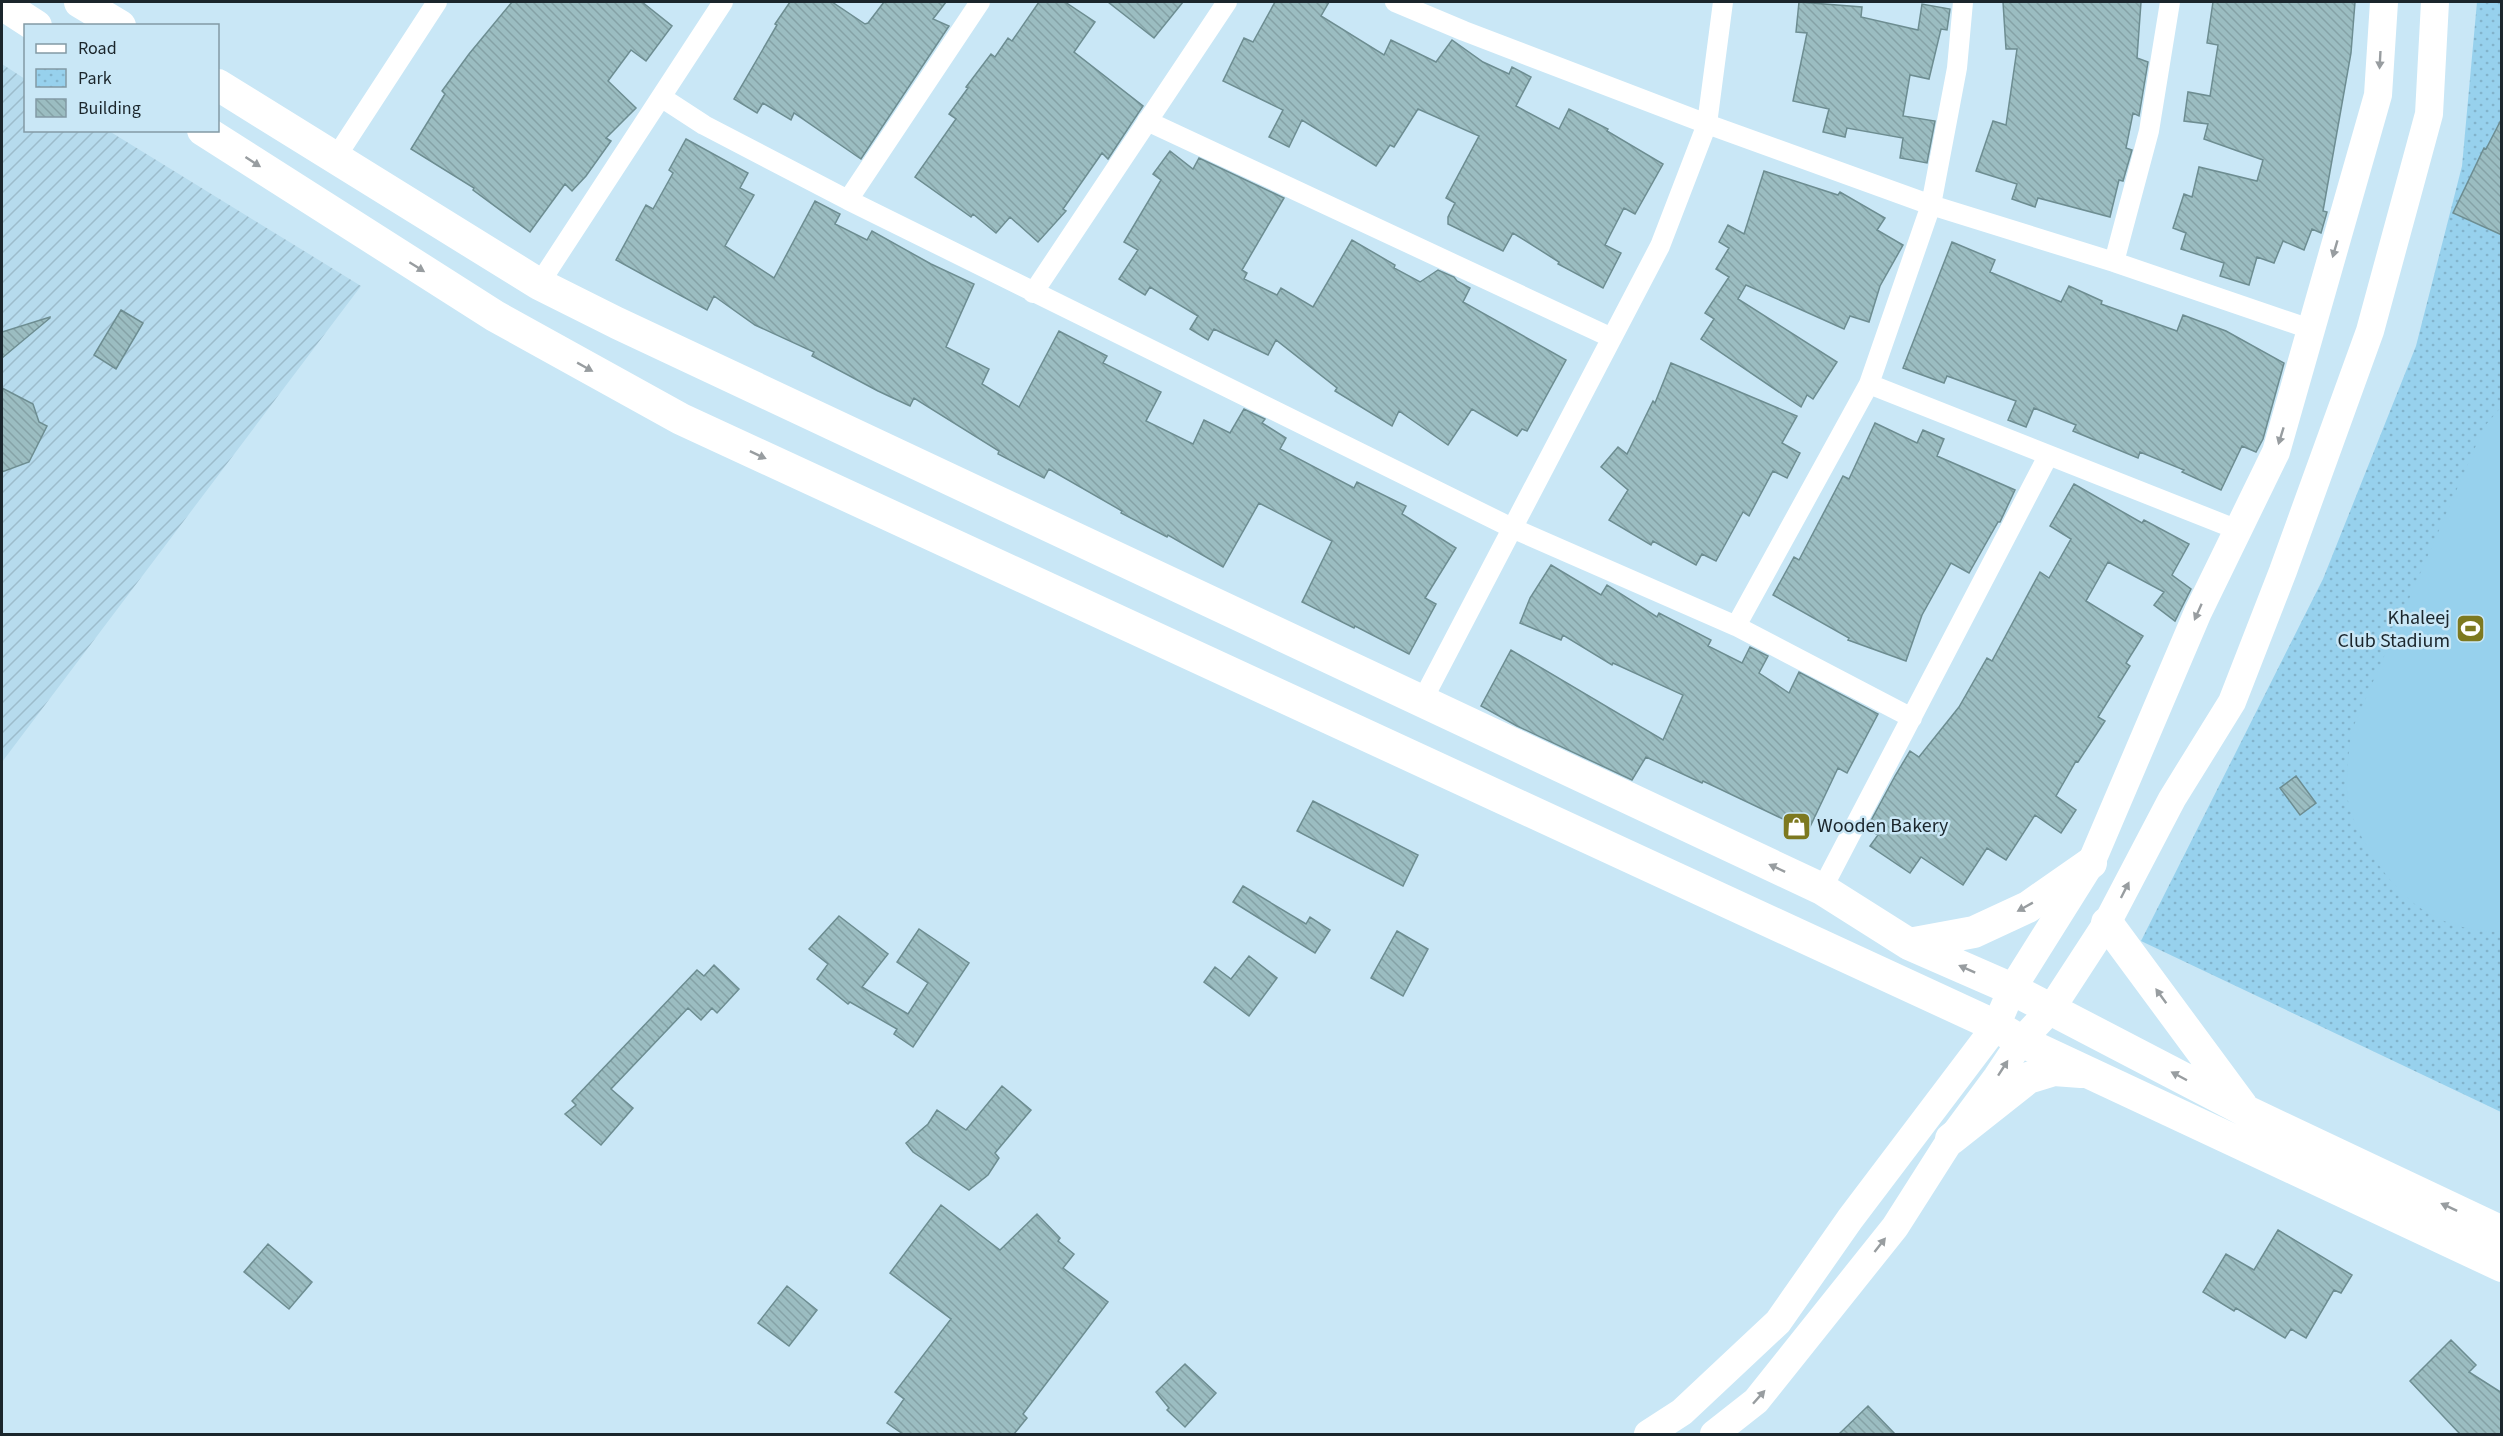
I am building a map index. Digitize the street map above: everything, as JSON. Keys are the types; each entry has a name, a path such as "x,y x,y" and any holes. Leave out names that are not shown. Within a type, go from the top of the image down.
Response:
{"main road":[{"path":"80,2 117,24"},
{"path":"2,4 33,24"},
{"path":"219,86 539,284 617,323 1822,889 1909,944 2012,989 2246,1111 2502,1232"},
{"path":"206,132 495,316 681,419 2008,1033 2502,1266"},
{"path":"1909,944 1974,932 2028,907 2091,863"},
{"path":"2107,923 2246,1111"},
{"path":"1951,1139 2028,1078 2054,1070 2088,1072"}],"street":[{"path":"336,157 437,2"},
{"path":"539,284 723,2"},
{"path":"848,200 980,2"},
{"path":"1033,293 1227,2"},
{"path":"1395,2 1464,31 1707,124 1931,205 2114,262 2313,330"},
{"path":"1422,701 1660,246 1707,124 1724,2"},
{"path":"1736,626 1869,384 1931,205 1957,68 1963,2"},
{"path":"2114,262 2149,131 2170,2"},
{"path":"1714,1434 1756,1401 1895,1227 1951,1139 2008,1033 2012,989 2091,863 2198,612 2276,452 2313,330 2378,95 2384,2"},
{"path":"1648,1434 1682,1412 1778,1322 1850,1219 2008,1033 2051,1009 2107,923 2172,799 2232,702 2283,571 2370,331 2429,114 2435,2"},
{"path":"661,97 704,125 1033,293 1512,528 1736,626 1912,718"},
{"path":"1148,121 1611,338"},
{"path":"1869,384 2238,530"},
{"path":"1822,889 2048,456"}],"shaded area":[{"path":"2,64 24,78 24,132 111,132 361,286 2,762"}],"green space":[{"path":"2477,2 2501,2 2501,1112 2141,941 2323,579 2416,346 2462,166"},
{"path":"2501,407 2501,932 2463,927 2446,922 2430,915 2403,894 2378,864 2358,829 2349,806 2347,779 2351,732 2484,427"}],"building":[{"path":"512,2 642,2 672,26 646,61 631,50 608,81 636,108 606,138 611,141 586,176 572,191 565,184 530,232 473,190 474,188 411,149 445,94 442,91"},
{"path":"790,2 832,2 865,24 884,2 946,2 933,19 949,26 861,159 794,113 791,120 763,103 757,113 734,99 777,25 775,24"},
{"path":"1039,2 1065,2 1095,22 1074,52 1143,106 1108,159 1102,153 1063,209 1066,211 1038,242 1010,217 996,233 973,214 971,217 915,177 956,119 949,114 968,88 966,87 991,54 995,57 1008,38 1012,41"},
{"path":"1108,2 1183,2 1154,38"},
{"path":"1275,2 1329,2 1321,16 1384,55 1391,40 1436,62 1452,40 1483,62 1509,74 1512,67 1531,77 1516,106 1559,129 1569,109 1608,129 1607,131 1663,164 1635,214 1624,208 1605,245 1621,253 1603,288 1558,264 1559,262 1513,233 1503,251 1448,224 1448,217 1455,203 1446,198 1479,136 1418,109 1394,147 1390,145 1376,166 1302,120 1289,147 1269,137 1283,110 1223,81 1244,38 1253,42"},
{"path":"1799,2 1862,7 1861,17 1918,30 1922,4 1950,9 1947,30 1941,29 1929,79 1910,75 1903,116 1935,121 1927,163 1900,158 1903,138 1847,128 1845,137 1823,132 1829,109 1793,101 1807,33 1796,32"},
{"path":"2003,2 2141,2 2137,58 2148,62 2139,116 2133,113 2126,148 2132,150 2123,181 2119,180 2110,217 2038,198 2035,207 2012,199 2017,184 1976,171 1993,121 2006,125 2017,49 2006,49"},
{"path":"2213,2 2355,2 2351,53 2323,211 2327,212 2321,233 2312,229 2304,250 2283,241 2274,263 2257,257 2249,285 2220,276 2224,263 2181,249 2186,233 2173,228 2184,194 2192,197 2199,167 2257,181 2263,160 2204,139 2208,124 2184,121 2188,92 2210,96 2218,45 2207,43"},
{"path":"2502,118 2502,235 2453,213 2484,148 2486,149"},
{"path":"686,139 748,173 740,188 754,195 725,246 774,278 815,201 840,214 835,224 867,240 872,231 931,264 974,284 946,347 989,369 982,384 1019,407 1059,331 1107,356 1103,363 1161,392 1146,421 1193,444 1204,420 1230,433 1244,409 1265,419 1262,423 1286,438 1280,449 1354,488 1357,482 1406,506 1402,514 1456,548 1425,598 1436,604 1409,654 1302,602 1332,541 1259,503 1223,567 1168,535 1167,537 1121,513 1122,511 1049,469 1044,478 998,454 999,451 914,398 910,406 812,356 814,352 755,325 714,296 707,310 616,260 646,205 653,209 673,173 669,170"},
{"path":"1170,151 1193,169 1199,158 1284,198 1242,270 1247,273 1244,279 1277,295 1281,288 1313,307 1352,240 1420,282 1438,270 1454,277 1470,288 1463,302 1566,360 1527,431 1522,429 1517,436 1472,409 1448,445 1399,411 1392,426 1335,391 1337,388 1276,340 1268,355 1214,329 1208,340 1190,329 1198,316 1150,287 1145,295 1119,279 1138,250 1124,242 1161,180 1153,174"},
{"path":"1764,171 1838,195 1840,192 1885,218 1877,230 1903,245 1880,286 1869,322 1850,316 1844,329 1746,285 1738,299 1837,362 1813,399 1807,395 1801,407 1701,339 1714,319 1705,313 1729,277 1716,269 1729,248 1719,242 1728,225 1744,234"},
{"path":"1952,242 1995,260 1990,272 2061,302 2069,286 2102,301 2101,304 2177,331 2183,315 2226,331 2284,363 2263,439 2256,452 2242,446 2221,490 2182,472 2184,470 2140,452 2138,458 2073,431 2076,425 2034,408 2026,427 2008,420 2016,401 1947,376 1944,383 1903,368"},
{"path":"121,310 143,323 116,369 94,355"},
{"path":"50,318 2,358 2,332"},
{"path":"1671,363 1797,416 1782,443 1800,453 1787,478 1773,471 1749,516 1743,512 1716,561 1702,554 1696,565 1653,541 1651,545 1609,520 1628,490 1601,467 1618,447 1627,454 1653,401 1655,403"},
{"path":"2,388 33,404 39,422 47,426 29,462 2,472"},
{"path":"1875,423 1917,443 1923,430 1944,439 1937,456 2015,490 2000,522 1969,573 1951,563 1922,615 1906,661 1848,640 1849,638 1773,595 1794,557 1799,560 1843,476 1849,479"},
{"path":"2074,484 2142,523 2144,520 2189,544 2172,575 2191,589 2175,621 2154,605 2164,592 2108,562 2086,601 2143,636 2126,663 2130,666 2098,717 2105,721 2078,762 2076,761 2056,796 2076,810 2061,833 2035,815 2006,860 1987,848 1963,885 1921,857 1910,873 1870,846 1878,835 1867,828 1910,751 1919,757 1959,707 1987,658 1992,661 2040,572 2049,578 2071,539 2050,526"},
{"path":"1551,565 1601,595 1607,585 1657,617 1659,613 1711,640 1708,646 1742,663 1750,647 1768,656 1759,673 1789,693 1799,672 1878,714 1847,773 1838,768 1808,831 1703,781 1702,783 1646,757 1632,780 1517,726 1481,706 1511,650 1663,740 1683,695 1613,663 1612,665 1563,635 1561,640 1520,623 1530,598"},
{"path":"2296,776 2316,803 2300,815 2280,788"},
{"path":"1313,801 1418,855 1403,886 1297,831"},
{"path":"1243,886 1306,924 1310,917 1330,930 1315,953 1233,902"},
{"path":"839,916 888,954 862,987 908,1014 928,983 897,962 919,929 969,963 913,1047 894,1034 897,1029 850,1002 848,1004 817,979 828,964 809,949"},
{"path":"1397,931 1428,949 1403,996 1371,978"},
{"path":"1249,956 1277,978 1249,1016 1204,982 1215,967 1231,979"},
{"path":"714,965 739,989 717,1013 712,1008 701,1020 688,1008 611,1089 633,1108 601,1145 565,1114 576,1105 572,1101 697,970 704,976"},
{"path":"1002,1086 1031,1110 995,1153 999,1158 988,1175 969,1190 913,1152 906,1143 928,1124 937,1110 966,1130"},
{"path":"941,1205 1000,1250 1037,1214 1060,1238 1058,1241 1074,1254 1063,1268 1108,1302 1023,1414 1027,1418 1014,1434 903,1434 887,1423 904,1399 895,1392 951,1319 890,1273"},
{"path":"2278,1230 2352,1275 2341,1293 2334,1290 2306,1338 2291,1329 2285,1338 2236,1308 2234,1311 2203,1292 2226,1254 2254,1270"},
{"path":"268,1244 312,1282 289,1309 244,1272"},
{"path":"787,1286 817,1310 789,1346 758,1323"},
{"path":"2451,1340 2476,1365 2469,1372 2502,1393 2502,1434 2460,1434 2410,1381"},
{"path":"1185,1364 1216,1393 1185,1427 1167,1410 1169,1408 1156,1392"},
{"path":"1868,1406 1895,1434 1839,1434"}],"place":[{"name":"Khaleej Club Stadium","path":"2471,629"},
{"name":"Wooden Bakery","path":"1796,826"}]}
